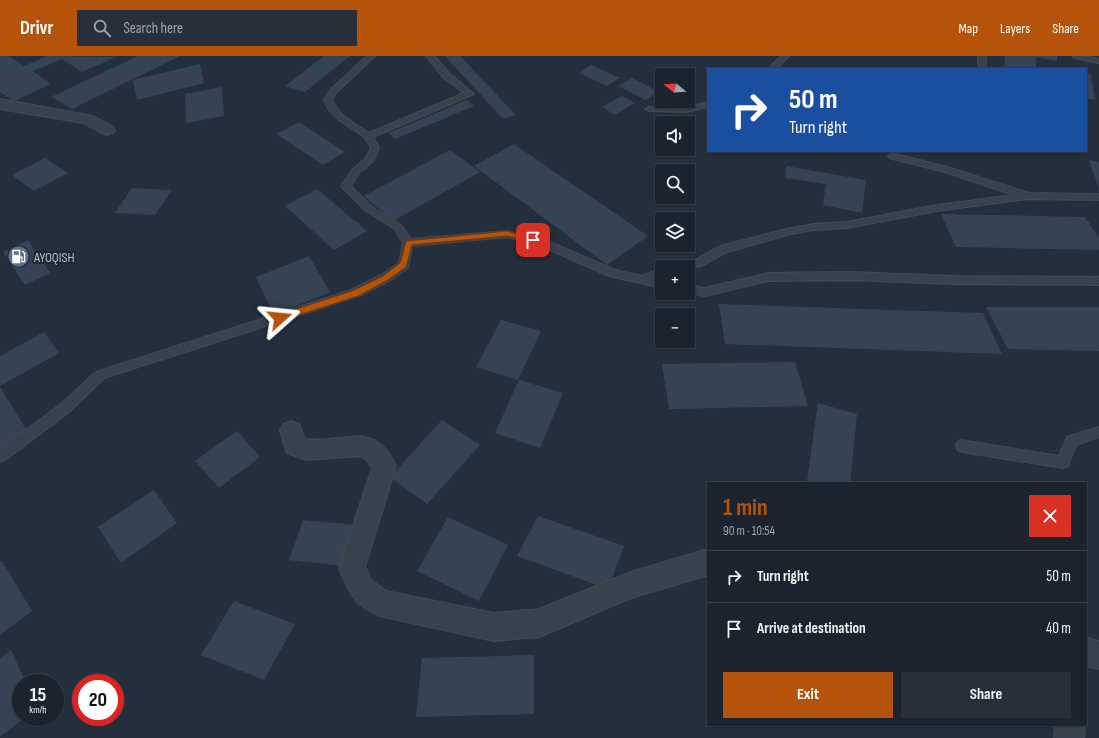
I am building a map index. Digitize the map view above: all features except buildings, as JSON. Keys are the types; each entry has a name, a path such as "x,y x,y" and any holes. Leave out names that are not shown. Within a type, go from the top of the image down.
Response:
{"street":[{"path":"0,104 88,119 107,130"},
{"path":"291,431 296,446 306,450 363,446 375,453 384,466 352,568 362,589 380,603 494,627 539,623 631,585 707,562"},
{"path":"1087,652 1099,655"},
{"path":"1069,738 1070,726"}],"lane":[{"path":"0,456 66,408 100,375 355,294 385,278 404,265 408,243 398,227 369,209 346,186 356,171 370,159 375,148 368,136 353,127 332,110 328,100 333,92 371,56"},
{"path":"368,136 470,94 448,76 430,56"},
{"path":"773,68 785,56"},
{"path":"982,56 982,68"},
{"path":"1077,56 1099,61"},
{"path":"649,109 686,110 707,104"},
{"path":"892,156 948,170 1028,196"},
{"path":"695,263 724,249 791,231 814,227 847,225 937,208 1028,196 1099,197"},
{"path":"408,243 507,234 546,244 613,273 655,283"},
{"path":"643,280 655,275"},
{"path":"695,290 705,292 768,277 849,276 954,280 1099,281"},
{"path":"962,446 1063,462 1071,441 1099,432"}],"place":[{"name":"AYOQISH","path":"19,257"}],"route":[{"path":"280,318 355,294 385,278 404,265 408,243 467,236 507,234 533,240"}]}
